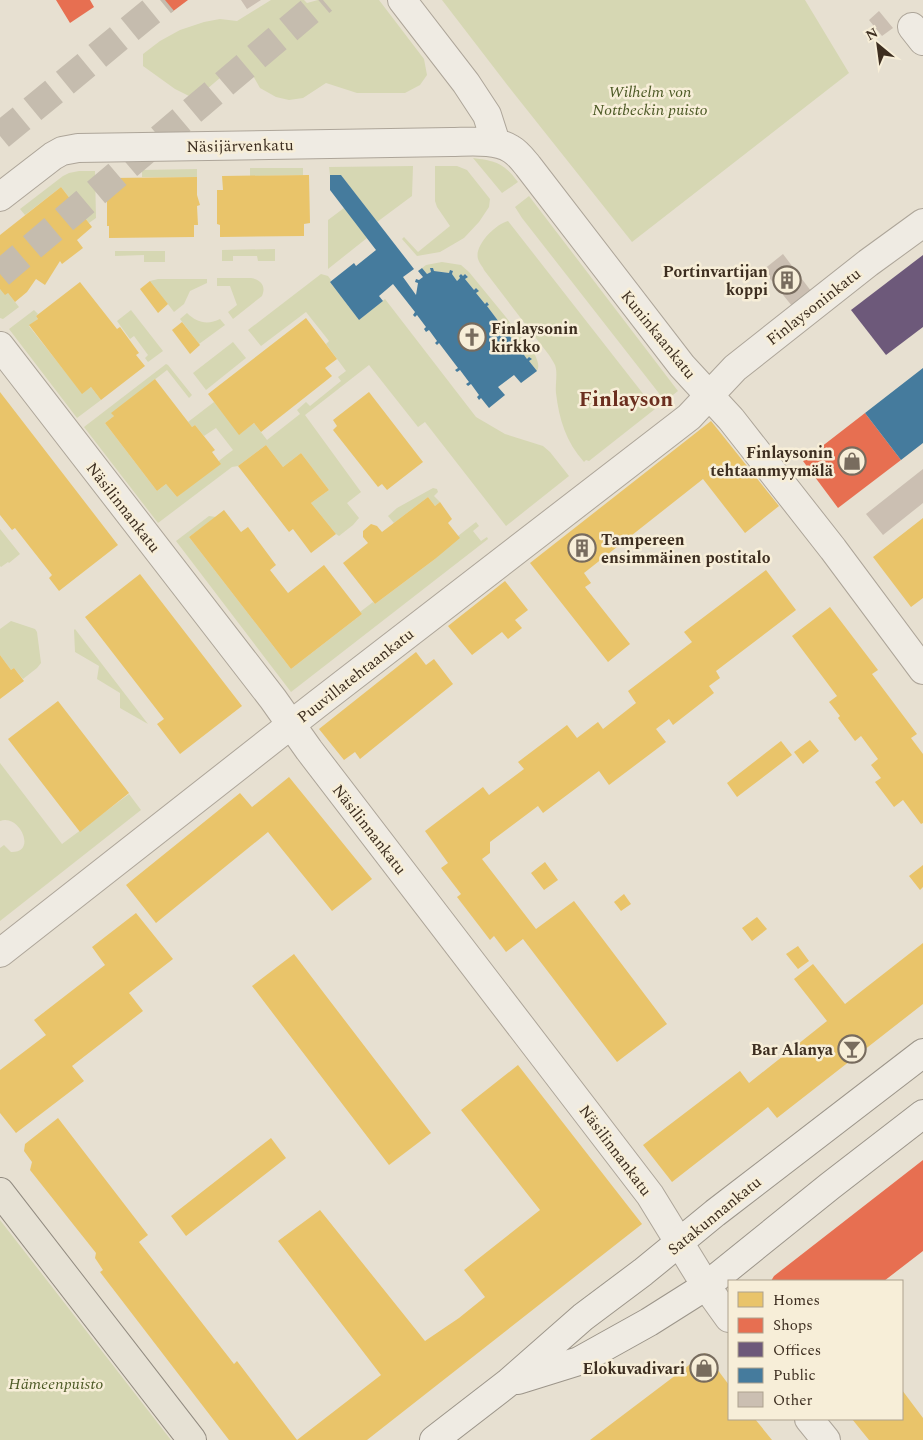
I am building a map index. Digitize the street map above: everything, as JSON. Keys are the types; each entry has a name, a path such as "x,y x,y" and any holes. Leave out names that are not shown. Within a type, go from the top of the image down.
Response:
{"main road":[{"path":"0,1192 192,1440"}],"street":[{"path":"402,0 466,84 487,116 496,143"},
{"name":"Näsijärvenkatu","path":"0,197 53,156 62,151 78,148 451,142 496,143"},
{"name":"Kuninkaankatu","path":"496,143 508,147 518,154 676,358 731,419 833,549 923,670"},
{"name":"Finlaysoninkatu","path":"709,396 735,368 868,263 923,223"},
{"name":"Näsilinnankatu","path":"0,346 273,699 650,1195 706,1286 728,1317"},
{"name":"Puuvillatehtaankatu","path":"0,953 689,417 709,396"},
{"name":"Satakunnankatu","path":"434,1440 509,1382 583,1317 923,1053"},
{"name":"Satakunnankatu","path":"509,1382 579,1360 649,1322 706,1286 923,1114"},
{"path":"810,1420 826,1440"}],"green space":[{"path":"271,0 304,0 307,3 318,0 379,0 424,59 427,75 420,85 405,93 357,93 326,83 303,98 289,100 276,97 260,88 252,74 227,72 207,89 191,97 175,89 143,66 143,54 160,41 180,30 220,19 237,21"},
{"name":"Wilhelm von Nottbeckin puisto","path":"442,0 805,0 849,73 632,242"},
{"path":"473,158 499,164 518,182 502,193"},
{"path":"413,166 412,196 377,222 341,175 330,175 329,167"},
{"path":"435,166 457,166 467,170 490,199 489,207 479,222 464,238 440,252 417,256 402,239 404,237 418,252 450,226 435,201"},
{"path":"250,168 303,168 303,175 250,176"},
{"path":"197,169 197,177 142,177 142,170"},
{"path":"79,171 95,171 96,218 89,223 61,187 25,215 20,209 63,176"},
{"path":"529,196 678,391 665,401 522,218 515,207"},
{"path":"344,208 367,238 328,269 328,220"},
{"path":"508,221 655,409 589,461 586,460 584,462 572,446 564,430 557,403 554,362 484,270 479,260 479,248 487,236 498,226"},
{"path":"275,249 275,261 258,261 257,256 233,256 233,261 222,261 222,250"},
{"path":"115,251 165,251 165,262 144,262 144,255 115,256"},
{"path":"442,262 461,265 469,272 535,355 538,365 537,371 529,361 531,359 529,357 527,359 519,348 519,343 517,345 508,334 510,332 508,329 505,330 487,306 489,305 487,302 485,304 476,293 478,291 476,288 474,290 465,279 468,277 466,274 463,276 461,274 457,281 451,270 449,273 434,271 433,268 430,268 431,272 427,274 422,268 426,265"},
{"path":"321,274 328,276 331,280 330,282 359,320 385,299 476,417 505,434 543,446 569,476 506,526 425,422 418,427 369,365 305,415 361,492 347,503 359,518 339,536 311,503 329,490 301,453 283,467 266,445 238,466 232,467 158,523 84,427 166,364 192,395 189,398 167,370 112,413 114,416 105,423 157,491 166,484 177,497 233,450 216,428 204,436 195,425 192,427 188,422 214,402 240,434 254,423 267,440 300,414 297,410 306,402 310,406 341,381 338,377 346,371 326,344 329,341 306,312 261,346 248,330"},
{"path":"217,278 251,278 258,280 262,284 264,290 262,296 233,319 228,312 237,305 230,286 217,286"},
{"path":"158,279 207,279 207,283 190,291 184,304 174,312 150,281"},
{"path":"0,289 8,293 19,307 3,319 0,318"},
{"path":"34,310 38,314 36,316 38,319 29,326 82,393 91,387 101,400 77,418 9,329"},
{"path":"131,310 163,351 148,362 145,358 148,355 134,336 130,339 117,321"},
{"path":"187,313 203,322 220,319 225,325 199,344 180,319"},
{"path":"233,342 246,358 206,390 193,373"},
{"path":"433,488 437,489 438,492 434,496 440,502 435,506 428,497 394,523 388,516 397,508"},
{"path":"209,516 216,517 189,537 291,669 362,614 360,612 373,602 375,604 435,559 458,536 476,522 479,526 473,531 481,541 487,537 488,539 291,692 176,541"},
{"path":"0,529 20,554 1,567 0,566"},
{"path":"11,621 35,629 37,632 41,663 23,679 14,668 11,670 0,655 0,629"},
{"path":"75,629 148,724 120,708 120,693 97,679 99,666 75,652"},
{"path":"0,763 62,844 129,794 141,810 0,921 0,848 4,845 11,852 19,851 24,841 23,834 14,823 7,820 0,821"},
{"name":"Hämeenpuisto","path":"0,1220 171,1440 0,1440"}],"building: Homes":[{"path":"309,175 310,223 304,224 304,236 220,237 220,225 217,224 217,190 223,190 222,176"},
{"path":"197,177 197,195 200,205 197,206 198,225 194,225 194,237 109,238 107,192 112,192 112,178"},
{"path":"61,187 92,227 77,240 83,248 62,264 60,261 45,285 36,279 27,292 15,302 8,293 5,295 0,289 0,235"},
{"path":"150,281 168,304 158,313 140,289"},
{"path":"80,282 117,329 120,327 139,353 136,355 145,366 101,400 91,387 82,394 29,325 38,319 36,316"},
{"path":"306,318 337,359 325,368 332,376 261,432 254,423 239,435 208,394"},
{"path":"182,322 200,345 190,354 172,330"},
{"path":"155,379 192,427 195,425 215,450 212,452 221,464 177,497 166,484 157,491 105,423 114,416 111,413"},
{"path":"0,392 118,545 59,591 49,578 52,575 15,528 12,530 0,515"},
{"path":"369,392 423,462 387,490 382,484 378,487 333,430 337,426 333,420"},
{"name":"Tampereen ensimmäinen postitalo","path":"711,421 779,506 745,533 703,479 584,573 591,583 585,587 630,644 608,662 530,563"},
{"path":"266,445 283,467 301,453 329,490 311,503 336,534 311,553 293,529 289,532 238,466"},
{"path":"428,497 435,506 440,502 452,519 448,523 460,538 375,604 343,563 368,543 363,537 363,531 371,524 377,526 382,532"},
{"path":"224,510 241,532 248,527 276,565 270,570 288,593 324,565 362,614 291,669 189,537"},
{"path":"923,518 923,598 911,607 873,557"},
{"path":"766,570 796,610 716,671 720,678 709,686 714,693 673,725 669,719 656,729 666,742 609,785 599,771 543,813 538,806 490,842 490,853 482,859 536,929 574,901 667,1024 617,1062 523,939 506,952 494,936 490,940 457,897 461,894 441,868 448,863 425,831 483,787 489,795 524,769 518,762 567,725 577,738 598,722 603,729 636,703 628,691 692,642 684,632"},
{"path":"140,574 242,706 180,754 157,724 164,719 85,617"},
{"path":"505,581 528,610 515,620 522,628 508,639 502,632 472,655 448,626"},
{"path":"830,607 878,670 872,674 917,734 911,738 923,754 923,823 921,824 903,800 894,807 875,782 881,778 871,765 878,759 861,736 855,741 838,718 840,716 829,702 837,696 792,636"},
{"path":"416,652 426,665 434,659 453,684 360,759 355,752 344,760 319,729"},
{"path":"0,655 11,670 14,668 24,681 0,699"},
{"path":"58,701 129,793 80,832 8,739"},
{"path":"810,740 819,751 803,764 794,752"},
{"path":"781,741 792,755 737,797 727,783"},
{"path":"289,777 372,879 332,911 268,832 156,923 126,885 240,793 252,807"},
{"path":"545,862 558,880 544,890 531,873"},
{"path":"923,865 923,887 920,890 909,876"},
{"path":"624,894 631,904 621,911 614,902"},
{"path":"136,913 173,959 129,993 143,1011 72,1066 84,1081 16,1133 0,1113 0,1070 46,1035 34,1020 105,965 92,947"},
{"path":"757,917 767,929 752,941 742,928"},
{"path":"923,943 923,1004 777,1118 768,1107 672,1182 643,1145 740,1071 749,1083 827,1021 794,979 813,964 845,1004"},
{"path":"798,946 809,961 798,969 786,954"},
{"path":"294,954 431,1133 389,1165 252,986"},
{"path":"518,1065 642,1224 367,1440 297,1440 381,1375 278,1241 320,1210 425,1341 459,1318 485,1297 464,1270 540,1210 461,1110"},
{"path":"58,1118 148,1235 139,1242 234,1364 237,1361 297,1440 229,1440 100,1272 103,1270 95,1258 96,1253 30,1170 32,1162 24,1151 25,1144"},
{"path":"271,1138 286,1158 186,1236 171,1216"},
{"path":"705,1353 728,1384 728,1420 756,1420 772,1440 590,1440"},
{"path":"903,1391 923,1418 923,1440 869,1440 853,1420 903,1420"}],"building: Shops":[{"path":"56,0 90,0 94,7 70,23"},
{"path":"163,0 188,0 172,12"},
{"name":"Finlaysonin tehtaanmyymälä","path":"865,413 901,460 838,508 803,461"},
{"path":"923,1160 923,1251 885,1280 772,1280 774,1276"}],"building: Offices":[{"path":"923,255 923,327 886,355 851,310"}],"building: Public":[{"name":"Finlaysonin kirkko","path":"330,175 341,175 414,269 403,277 416,295 418,283 415,282 416,279 419,280 423,277 418,271 422,268 427,274 431,272 430,268 433,268 434,271 449,273 450,270 453,271 452,274 457,281 461,274 463,276 465,274 468,277 465,279 474,290 476,288 479,291 476,293 485,304 487,302 489,305 487,306 505,330 508,329 510,332 508,334 517,345 519,343 521,346 519,348 527,359 529,357 532,359 529,361 537,371 521,383 514,375 498,387 505,395 489,408 481,398 479,400 477,397 479,395 471,384 468,386 466,384 469,382 460,370 457,372 455,370 458,368 439,343 437,345 435,343 437,341 429,330 426,332 424,329 426,327 417,315 415,317 413,315 415,312 393,284 379,296 383,301 359,320 330,282 354,263 356,266 376,250 330,190"},
{"path":"923,368 923,443 901,460 865,413"}],"building: Other":[{"path":"241,0 261,0 247,9"},
{"path":"879,11 893,28 882,36 869,20"},
{"name":"Portinvartijan koppi","path":"783,254 811,291 792,306 763,270"},
{"path":"923,469 923,503 883,535 866,514"}],"tunnel":[{"path":"0,136 165,0"},
{"path":"0,274 323,0"}],"place":[{"name":"Portinvartijan koppi","path":"787,280"},
{"name":"Finlaysonin kirkko","path":"472,337"},
{"name":"Finlaysonin tehtaanmyymälä","path":"852,461"},
{"name":"Tampereen ensimmäinen postitalo","path":"582,548"},
{"name":"Bar Alanya","path":"852,1049"},
{"name":"Elokuvadivari","path":"704,1368"}],"district":[{"name":"Finlayson","path":"626,399"}]}
